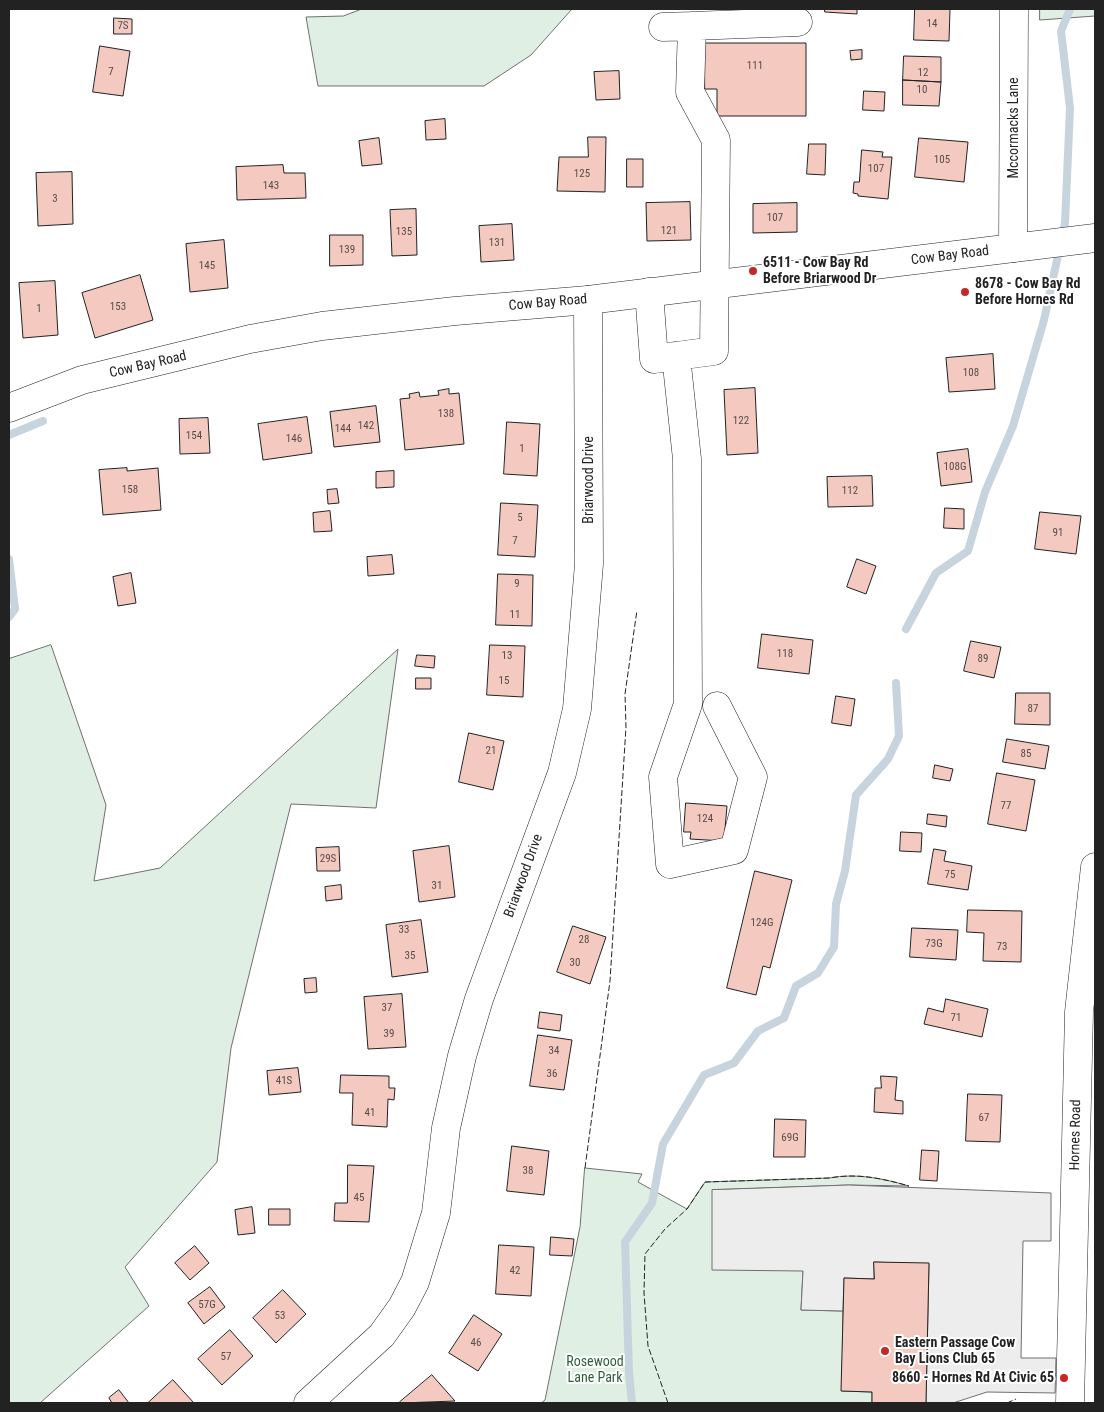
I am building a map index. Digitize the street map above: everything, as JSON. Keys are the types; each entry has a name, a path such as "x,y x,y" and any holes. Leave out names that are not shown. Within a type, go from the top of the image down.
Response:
{"street":[{"name":"Mccormacks Lane","path":"1014,9 1025,247"},
{"path":"663,27 798,22"},
{"path":"649,292 654,359 714,351 716,140 690,92 692,26"},
{"name":"Cow Bay Road","path":"9,408 82,380 268,336 322,326 426,314 588,300 1088,239"},
{"name":"Briarwood Drive","path":"308,1403 382,1335 402,1307 414,1282 436,1213 446,1128 462,1056 480,999 562,773 576,709 589,564 588,300"},
{"path":"676,356 687,459 688,704 663,777 670,864 734,850 753,777 717,706"},
{"name":"Hornes Road","path":"1070,1403 1079,1012 1095,867"}],"green space":[{"path":"362,9 572,9 531,55 484,86 318,86 306,17 343,16"},
{"path":"1040,9 1095,9 1095,16 1040,20"},
{"path":"51,645 106,805 94,881 160,868 398,649 376,808 291,804 231,1048 217,1162 125,1267 149,1306 40,1403 9,1403 9,659"},
{"name":"Rosewood Lane Park","path":"585,1168 642,1174 638,1182 687,1209 705,1182 859,1176 909,1186 849,1185 712,1190 803,1271 801,1310 843,1311 842,1391 872,1392 872,1403 541,1403 545,1400 580,1227"}],"shaded area":[{"path":"849,1185 1051,1193 1051,1241 1023,1241 1021,1358 1056,1358 1055,1393 987,1392 953,1403 926,1403 929,1264 874,1262 874,1279 844,1278 843,1311 801,1310 803,1271 712,1270 712,1190"}],"building":[{"path":"825,9 857,9 857,14 825,12"},
{"path":"915,9 950,9 949,41 914,40"},
{"path":"114,18 132,19 132,34 114,34"},
{"path":"705,43 806,43 806,116 717,116 717,89 705,89"},
{"path":"100,46 130,51 123,96 93,92"},
{"path":"862,50 862,59 851,60 850,51"},
{"path":"904,56 941,57 941,82 903,80"},
{"path":"619,71 620,99 596,100 594,72"},
{"path":"903,80 941,82 939,106 903,105"},
{"path":"864,91 885,92 884,111 863,110"},
{"path":"445,119 446,139 426,140 425,121"},
{"path":"588,137 606,137 605,192 557,191 559,157 588,157"},
{"path":"379,138 382,164 362,166 359,141"},
{"path":"919,138 968,142 964,182 915,177"},
{"path":"809,144 826,144 825,175 807,174"},
{"path":"862,150 883,152 882,157 892,157 888,199 858,196 858,194 853,193 854,182 859,182"},
{"path":"627,159 643,159 643,187 627,187"},
{"path":"283,165 284,173 305,173 306,198 237,200 236,167"},
{"path":"72,172 73,224 38,226 36,173"},
{"path":"690,202 691,240 647,241 646,203"},
{"path":"797,203 797,232 753,233 753,204"},
{"path":"416,209 417,255 392,256 390,210"},
{"path":"512,224 514,260 481,262 479,226"},
{"path":"330,235 363,235 363,265 330,266"},
{"path":"224,240 228,288 190,292 186,244"},
{"path":"140,275 153,320 95,338 82,293"},
{"path":"55,281 58,335 23,338 19,283"},
{"path":"993,354 995,389 949,392 946,358"},
{"path":"755,388 758,453 727,455 724,390"},
{"path":"449,389 449,394 459,393 464,444 405,450 400,399 410,398 409,394 419,392 420,397 439,395 438,391"},
{"path":"376,406 380,442 334,447 330,412"},
{"path":"307,417 312,453 263,460 258,424"},
{"path":"208,418 210,453 180,454 179,419"},
{"path":"507,422 540,424 537,476 504,474"},
{"path":"968,449 972,482 941,486 937,453"},
{"path":"127,468 127,471 158,468 161,510 103,515 99,470"},
{"path":"394,471 394,487 376,488 376,472"},
{"path":"872,476 873,506 828,507 827,477"},
{"path":"337,489 339,503 328,504 327,490"},
{"path":"501,503 538,505 535,557 498,555"},
{"path":"945,508 964,509 964,529 944,528"},
{"path":"330,511 332,531 314,532 313,513"},
{"path":"1040,512 1081,516 1076,554 1035,549"},
{"path":"392,555 394,574 368,576 367,557"},
{"path":"857,559 876,566 866,594 847,587"},
{"path":"131,573 136,603 118,606 113,577"},
{"path":"498,574 533,575 532,626 496,625"},
{"path":"762,634 813,640 809,674 758,668"},
{"path":"971,641 1001,647 994,678 964,671"},
{"path":"490,645 525,646 523,697 487,695"},
{"path":"417,655 435,656 434,668 415,666"},
{"path":"416,678 431,678 431,689 416,689"},
{"path":"1016,693 1050,693 1050,725 1015,724"},
{"path":"836,696 855,699 851,726 832,723"},
{"path":"469,733 504,741 493,790 459,782"},
{"path":"1007,739 1049,746 1045,769 1003,762"},
{"path":"935,765 953,769 950,781 933,778"},
{"path":"997,773 1035,780 1026,831 988,824"},
{"path":"686,803 727,806 724,841 690,839 691,832 684,832"},
{"path":"928,814 947,816 946,827 927,824"},
{"path":"901,832 922,833 921,852 900,851"},
{"path":"449,846 455,897 419,902 413,851"},
{"path":"339,847 340,871 317,871 316,848"},
{"path":"934,849 946,851 944,861 972,866 968,890 928,884"},
{"path":"755,871 792,880 770,968 763,966 756,995 727,988"},
{"path":"341,885 342,899 326,901 325,887"},
{"path":"968,910 1022,911 1021,962 983,961 984,933 967,932"},
{"path":"421,920 428,972 392,977 386,925"},
{"path":"573,926 606,937 590,984 557,972"},
{"path":"912,928 958,930 956,960 910,957"},
{"path":"316,978 317,992 305,993 304,979"},
{"path":"402,994 406,1047 368,1049 364,997"},
{"path":"946,999 988,1009 982,1037 924,1024 928,1008 943,1012"},
{"path":"540,1012 562,1015 560,1031 538,1028"},
{"path":"538,1035 572,1040 564,1090 530,1086"},
{"path":"298,1068 301,1092 269,1095 267,1071"},
{"path":"341,1075 389,1076 389,1088 395,1088 394,1100 388,1099 387,1127 352,1125 353,1093 340,1093"},
{"path":"881,1076 897,1077 895,1100 903,1101 903,1114 874,1112 875,1088 881,1088"},
{"path":"968,1094 1002,1095 1000,1142 966,1141"},
{"path":"775,1119 806,1120 805,1157 774,1157"},
{"path":"512,1146 549,1151 544,1195 507,1191"},
{"path":"922,1150 939,1151 937,1181 920,1180"},
{"path":"348,1165 374,1166 369,1222 334,1221 335,1203 347,1203"},
{"path":"252,1207 255,1233 238,1235 235,1210"},
{"path":"269,1209 290,1209 290,1225 269,1225"},
{"path":"551,1237 574,1239 572,1256 550,1255"},
{"path":"499,1245 534,1247 531,1296 496,1294"},
{"path":"195,1246 209,1263 190,1280 175,1263"},
{"name":"Eastern Passage Cow Bay Lions Club 65","path":"874,1262 929,1263 926,1403 872,1403 872,1392 841,1391 844,1278 874,1279"},
{"path":"210,1287 225,1307 204,1324 188,1303"},
{"path":"283,1290 306,1314 276,1343 253,1318"},
{"path":"474,1315 502,1334 478,1371 449,1353"},
{"path":"230,1330 253,1356 222,1385 198,1359"},
{"path":"432,1375 455,1401 400,1402"},
{"path":"173,1380 194,1403 148,1403"},
{"path":"119,1390 129,1403 112,1403 109,1398"}],"waterway":[{"path":"906,629 936,573 968,551 985,492 1013,426 1044,320 1065,223 1070,108 1061,31 1070,9"},
{"path":"9,435 43,421"},
{"path":"9,559 15,609 9,617"},
{"path":"632,1403 629,1373 625,1242 652,1203 663,1144 704,1075 734,1063 758,1031 784,1018 796,986 818,973 834,947 836,904 845,871 856,795 888,759 899,736 896,683"}],"fence":[{"path":"585,1168 610,981 626,727 625,694 637,610"},
{"path":"668,1403 648,1346 644,1293 645,1254 665,1229 687,1209 705,1182 859,1176 909,1186"},
{"path":"1007,1403 1016,1399"}],"place":[{"name":"6511 - Cow Bay Rd Before Briarwood Dr","path":"753,271"},
{"name":"8678 - Cow Bay Rd Before Hornes Rd","path":"965,292"},
{"name":"Eastern Passage Cow Bay Lions Club 65","path":"885,1351"},
{"name":"8660 - Hornes Rd At Civic 65","path":"1064,1378"}]}
